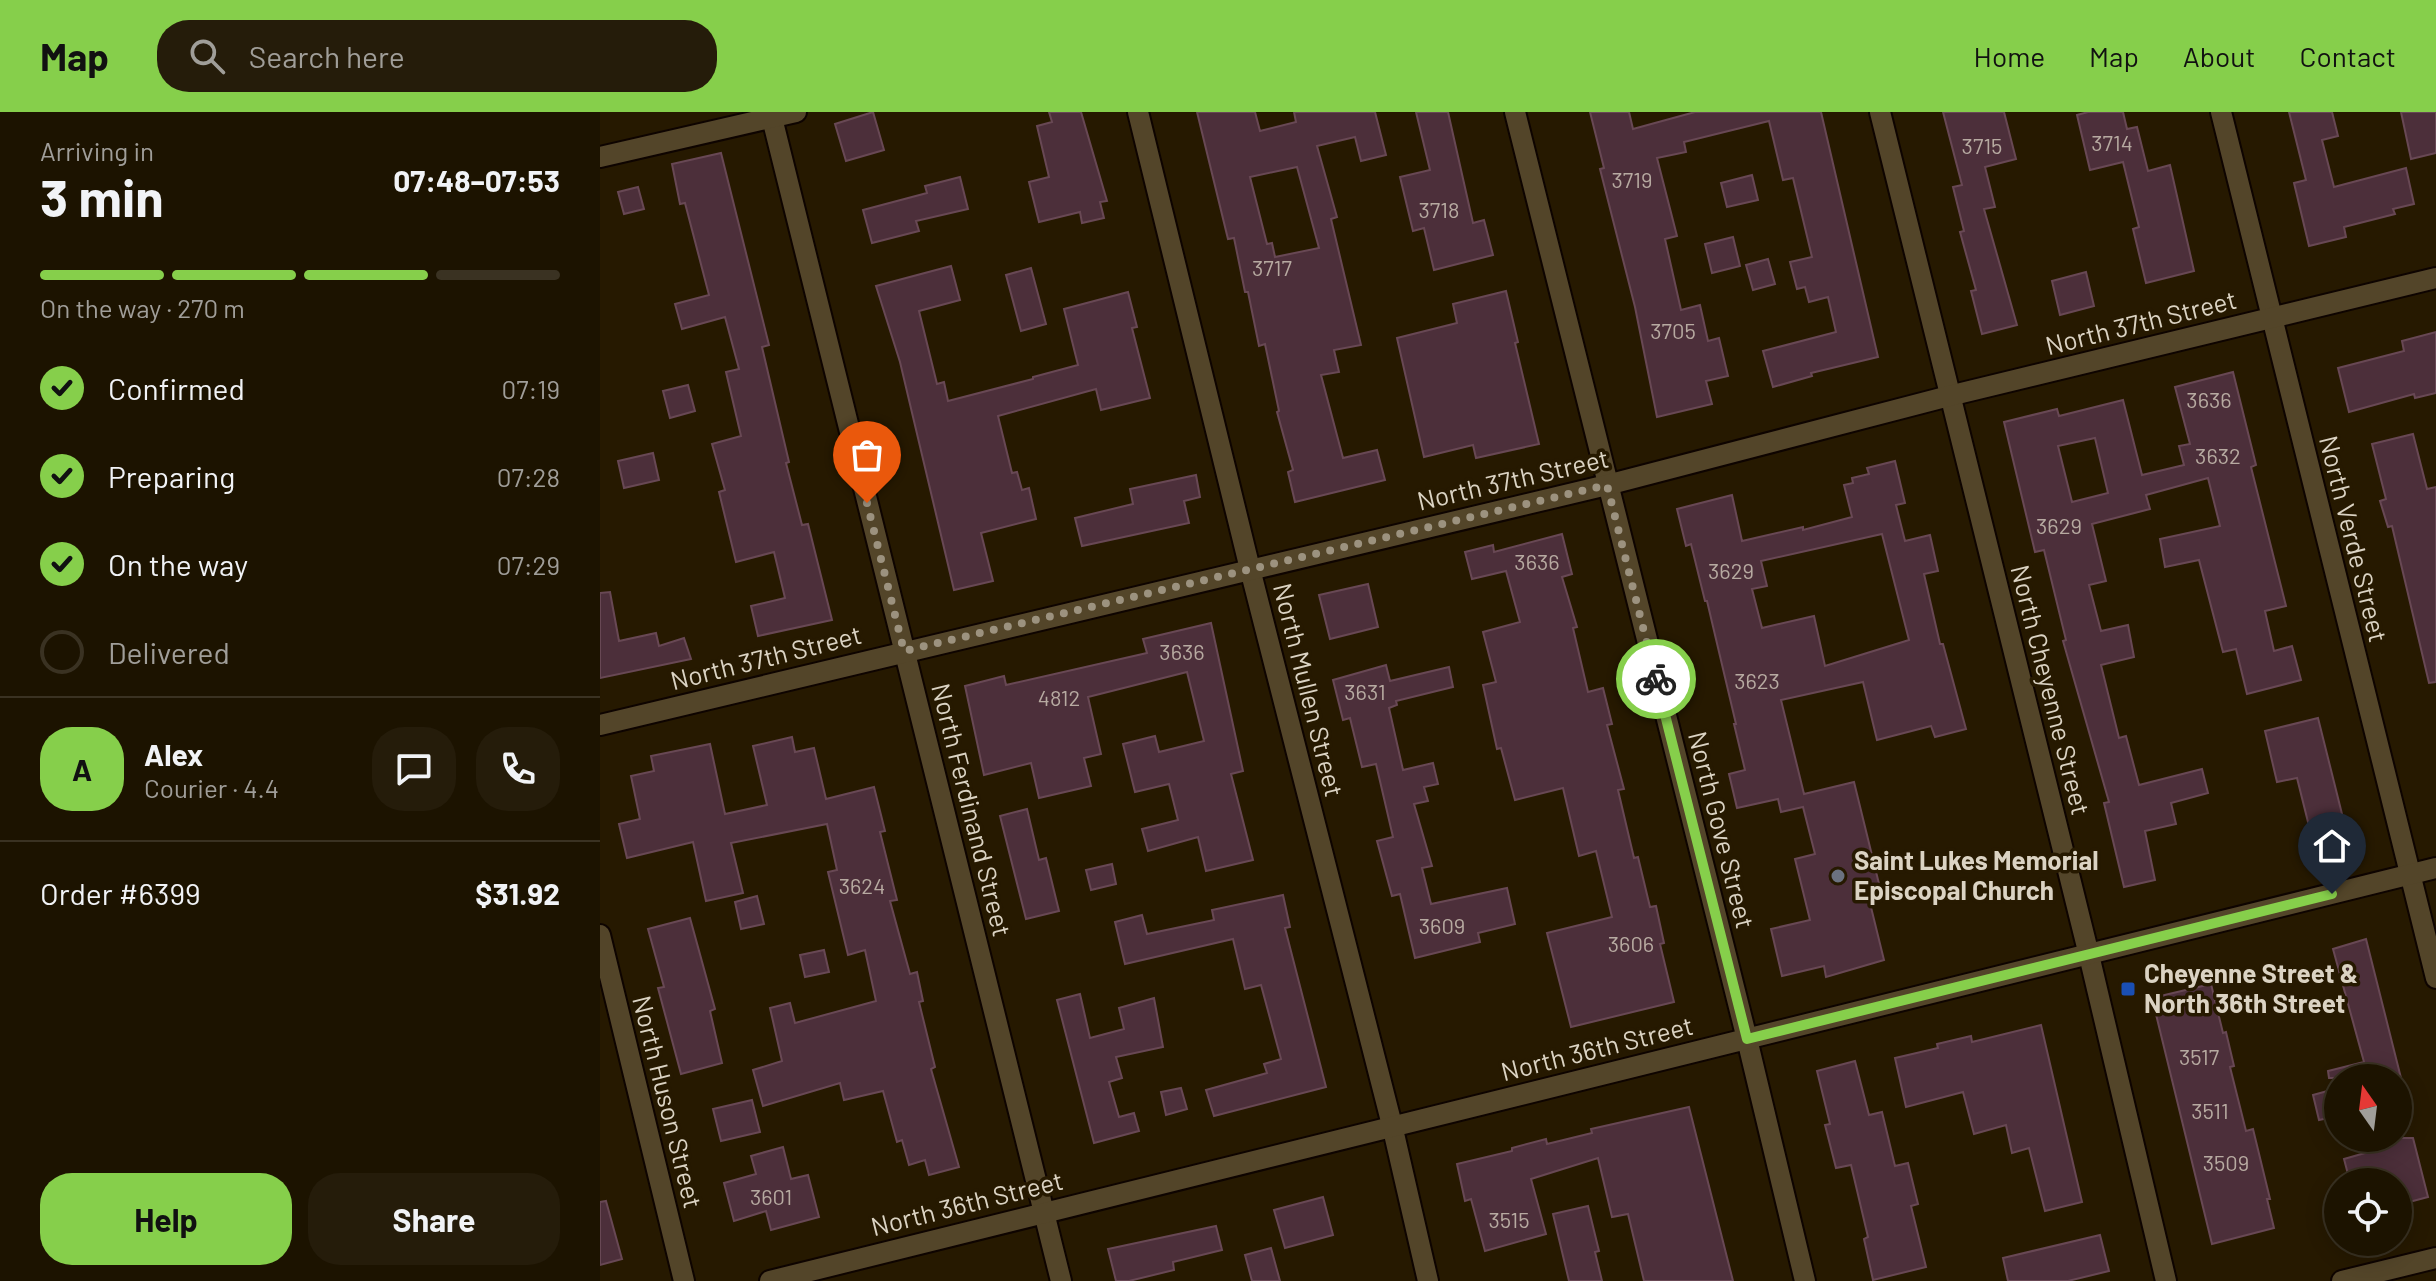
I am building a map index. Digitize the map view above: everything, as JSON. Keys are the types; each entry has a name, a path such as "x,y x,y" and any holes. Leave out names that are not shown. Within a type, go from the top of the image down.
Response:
{"street":[{"path":"600,157 796,112"},
{"name":"North Mullen Street","path":"1138,112 1250,569 1392,1125 1428,1281"},
{"name":"North Gove Street","path":"1515,112 1805,1281"},
{"name":"North Cheyenne Street","path":"1880,112 2089,955 2166,1281"},
{"name":"North Verde Street","path":"2221,112 2436,978"},
{"name":"North Ferdinand Street","path":"772,118 1061,1281"},
{"name":"North 37th Street","path":"600,725 1607,485 1949,396 2436,278"},
{"name":"North 36th Street","path":"770,1281 2436,868"},
{"name":"North Huson Street","path":"600,935 684,1281"},
{"path":"2342,1281 2436,1258"}],"building":[{"path":"873,112 884,150 846,161 835,124"},
{"path":"1049,112 1081,112 1107,201 1100,202 1104,218 1082,223 1080,212 1039,222 1029,182 1049,177 1037,126 1052,122"},
{"path":"1197,112 1255,112 1260,131 1296,122 1294,112 1375,112 1386,155 1361,161 1355,137 1317,146 1337,217 1331,219 1361,345 1334,350 1339,372 1321,375 1343,458 1377,450 1385,480 1295,502 1288,472 1293,470 1277,412 1265,344 1259,346 1234,238 1228,239","holes":["1297,167 1319,248 1275,257 1272,243 1267,244 1250,177"]},
{"path":"1416,112 1448,112 1473,223 1484,220 1493,255 1434,270 1424,228 1413,231 1400,177 1430,170"},
{"path":"1590,112 1629,112 1633,129 1695,112 1821,112 1878,357 1811,373 1812,376 1773,387 1763,351 1836,332 1828,297 1809,302 1805,287 1797,289 1790,262 1812,257 1793,178 1783,180 1769,121 1684,142 1686,152 1657,158 1677,236 1665,239 1681,310 1700,305 1708,341 1719,338 1728,376 1706,381 1712,404 1657,417 1635,307 1600,169 1604,168"},
{"path":"1943,112 2004,112 2016,159 1985,167 1995,207 1984,209 2017,325 1982,334 1971,291 1976,290 1960,232 1964,231 1953,187 1962,185"},
{"path":"2123,112 2127,129 2137,127 2148,171 2170,165 2194,271 2146,283 2133,229 2139,227 2123,162 2090,170 2077,115"},
{"path":"2289,112 2332,112 2338,136 2322,140 2334,187 2406,168 2414,204 2393,209 2395,214 2344,227 2346,237 2309,246 2294,183 2306,180"},
{"path":"2401,112 2436,112 2436,153 2411,159"},
{"path":"721,153 769,345 762,347 789,462 786,463 802,525 808,524 832,620 758,636 751,606 785,598 774,552 736,562 719,492 725,490 712,444 741,436 726,372 739,369 725,317 682,329 675,304 709,295 685,203 680,204 672,164"},
{"path":"1752,175 1758,200 1727,207 1721,183"},
{"path":"960,177 968,209 916,221 919,231 872,243 863,210 927,193 925,186"},
{"path":"638,187 644,209 624,214 618,192"},
{"path":"1733,237 1740,266 1712,273 1705,244"},
{"path":"1768,259 1775,284 1753,290 1746,265"},
{"path":"951,266 960,300 919,311 937,384 944,382 948,401 1078,365 1064,309 1128,292 1137,327 1132,328 1150,398 1101,410 1096,389 998,416 1012,473 1017,472 1022,490 1029,488 1036,519 981,533 993,581 954,590 900,362 876,286"},
{"path":"1031,268 1046,324 1021,331 1006,275"},
{"path":"2086,272 2094,306 2060,315 2052,281"},
{"path":"1506,291 1539,444 1476,458 1473,445 1424,457 1397,338 1457,323 1453,304"},
{"path":"2436,332 2436,393 2415,398 2414,394 2349,412 2338,368 2404,351 2402,341"},
{"path":"2233,372 2256,465 2251,467 2286,606 2265,611 2274,651 2292,646 2301,680 2247,694 2236,649 2223,652 2199,560 2165,567 2160,539 2220,526 2208,478 2146,495 2150,509 2092,524 2106,581 2089,585 2101,631 2128,625 2134,657 2101,665 2119,738 2126,736 2139,785 2202,769 2208,793 2171,803 2176,824 2145,831 2155,880 2124,887 2104,803 2109,802 2063,641 2066,640 2044,550 2035,552 2004,422 2057,409 2059,416 2123,400 2142,475 2184,465 2179,446 2190,444 2175,387","holes":["2095,438 2108,493 2072,502 2058,446"]},
{"path":"688,385 695,411 670,418 663,391"},
{"path":"2413,434 2427,489 2436,487 2436,682 2429,683 2392,526 2388,527 2380,501 2386,499 2372,444"},
{"path":"653,453 659,480 624,488 618,461"},
{"path":"1895,461 1905,503 1896,505 1905,541 1930,535 1938,571 1924,574 1940,644 1943,644 1966,729 1935,737 1931,726 1877,740 1863,682 1781,700 1804,794 1854,782 1881,892 1868,895 1884,960 1826,977 1824,966 1782,976 1771,929 1810,920 1795,859 1815,854 1803,807 1781,812 1778,799 1737,808 1729,774 1745,770 1736,724 1707,601 1691,544 1686,546 1677,509 1732,495 1742,541 1803,527 1803,530 1852,517 1844,485 1853,483 1852,478 1869,474 1867,468","holes":["1882,534 1909,640 1825,666 1814,616 1762,628 1752,589 1767,586 1761,561"]},
{"path":"1196,475 1200,497 1184,501 1189,523 1082,546 1075,518 1133,504 1130,489"},
{"path":"1562,534 1572,574 1562,577 1577,627 1573,628 1588,692 1603,688 1612,724 1607,725 1624,789 1618,790 1634,858 1638,857 1650,907 1656,906 1664,943 1660,944 1674,1002 1571,1027 1547,933 1612,917 1596,851 1579,856 1563,788 1515,800 1501,748 1497,749 1483,685 1496,682 1483,632 1520,622 1506,571 1472,579 1465,552 1493,545 1494,552"},
{"path":"1368,584 1378,627 1330,639 1319,595"},
{"path":"610,592 619,641 656,633 659,646 684,638 691,659 600,678 600,593"},
{"path":"1211,623 1243,771 1231,774 1253,860 1206,871 1198,837 1148,851 1142,829 1178,820 1169,784 1135,792 1123,744 1155,736 1159,752 1204,741 1187,672 1088,697 1101,754 1084,758 1091,786 1039,798 1031,763 984,775 965,686 1004,676 1006,685 1147,653 1143,639"},
{"path":"1386,665 1390,681 1449,667 1453,687 1396,701 1397,705 1389,708 1403,770 1433,763 1438,784 1424,787 1428,801 1414,804 1432,866 1422,868 1431,904 1507,888 1515,924 1478,933 1480,942 1415,958 1400,894 1392,896 1377,841 1393,837 1376,764 1362,767 1350,718 1343,720 1333,680"},
{"path":"2318,718 2348,838 2314,846 2297,778 2277,782 2265,731"},
{"path":"792,737 795,752 814,748 826,799 874,787 885,831 880,832 897,900 890,901 910,974 917,972 923,1001 919,1002 935,1067 931,1069 959,1167 929,1175 925,1160 909,1165 902,1140 897,1142 883,1091 844,1100 840,1083 763,1106 753,1070 782,1061 770,1008 790,1003 795,1023 876,1001 865,950 848,955 828,872 837,870 827,824 731,843 743,893 706,901 693,842 627,858 619,824 640,819 631,776 654,771 651,756 710,744 725,814 767,805 753,746"},
{"path":"1027,809 1039,860 1046,858 1059,911 1026,919 1000,816"},
{"path":"1112,864 1116,884 1091,890 1086,870"},
{"path":"1283,895 1290,927 1285,928 1326,1087 1214,1116 1206,1090 1267,1073 1264,1064 1281,1059 1261,985 1245,989 1233,939 1125,964 1115,922 1142,915 1147,934 1214,920 1212,910"},
{"path":"757,896 764,924 741,929 735,902"},
{"path":"690,918 715,1009 710,1011 722,1063 681,1074 658,988 664,987 648,929"},
{"path":"2366,939 2397,1064 2356,1064 2364,1062 2333,949"},
{"path":"824,950 829,972 805,977 800,955"},
{"path":"2211,984 2223,1033 2226,1032 2234,1066 2230,1067 2246,1131 2253,1129 2274,1228 2212,1244 2152,998"},
{"path":"1080,994 1090,1038 1124,1029 1119,1008 1154,998 1163,1047 1116,1057 1122,1078 1109,1082 1119,1117 1134,1113 1139,1131 1094,1143 1057,1000"},
{"path":"2041,1025 2082,1202 2045,1211 2029,1148 2012,1153 2006,1125 1974,1134 1963,1092 1906,1107 1895,1058 1971,1036 1972,1042"},
{"path":"1855,1061 1869,1115 1882,1112 1895,1166 1908,1163 1918,1204 1911,1206 1926,1267 1873,1280 1864,1239 1868,1237 1851,1165 1836,1168 1825,1125 1830,1124 1817,1071"},
{"path":"1181,1088 1187,1109 1166,1115 1161,1092"},
{"path":"2324,1092 2324,1119 2319,1120 2313,1095"},
{"path":"752,1100 760,1132 721,1141 713,1109"},
{"path":"1689,1107 1733,1281 1644,1281 1628,1214 1612,1217 1598,1158 1531,1179 1546,1234 1485,1251 1471,1199 1465,1201 1457,1164 1546,1139 1547,1144 1592,1133 1591,1129"},
{"path":"2413,1138 2428,1197 2412,1201 2412,1168 2346,1168 2344,1159 2368,1152 2412,1152"},
{"path":"783,1147 791,1179 808,1175 819,1217 771,1230 766,1211 734,1221 724,1183 756,1174 751,1156"},
{"path":"1323,1197 1333,1235 1285,1248 1274,1210"},
{"path":"606,1201 622,1259 600,1265 600,1202"},
{"path":"1588,1206 1599,1251 1595,1252 1602,1281 1569,1281 1553,1214"},
{"path":"1216,1226 1222,1250 1173,1262 1174,1270 1129,1281 1116,1281 1108,1249"},
{"path":"2100,1235 2109,1271 2068,1281 2008,1281 2003,1258"},
{"path":"1271,1248 1280,1281 1252,1281 1245,1255"}],"way so far":[{"path":"867,503 904,651 1607,485 1656,679"}],"place":[{"name":"Saint Lukes Memorial Episcopal Church","path":"1838,876"},
{"name":"Cheyenne Street & North 36th Street","path":"2128,989"}],"route":[{"path":"1656,679 1747,1039 2332,894"}]}
